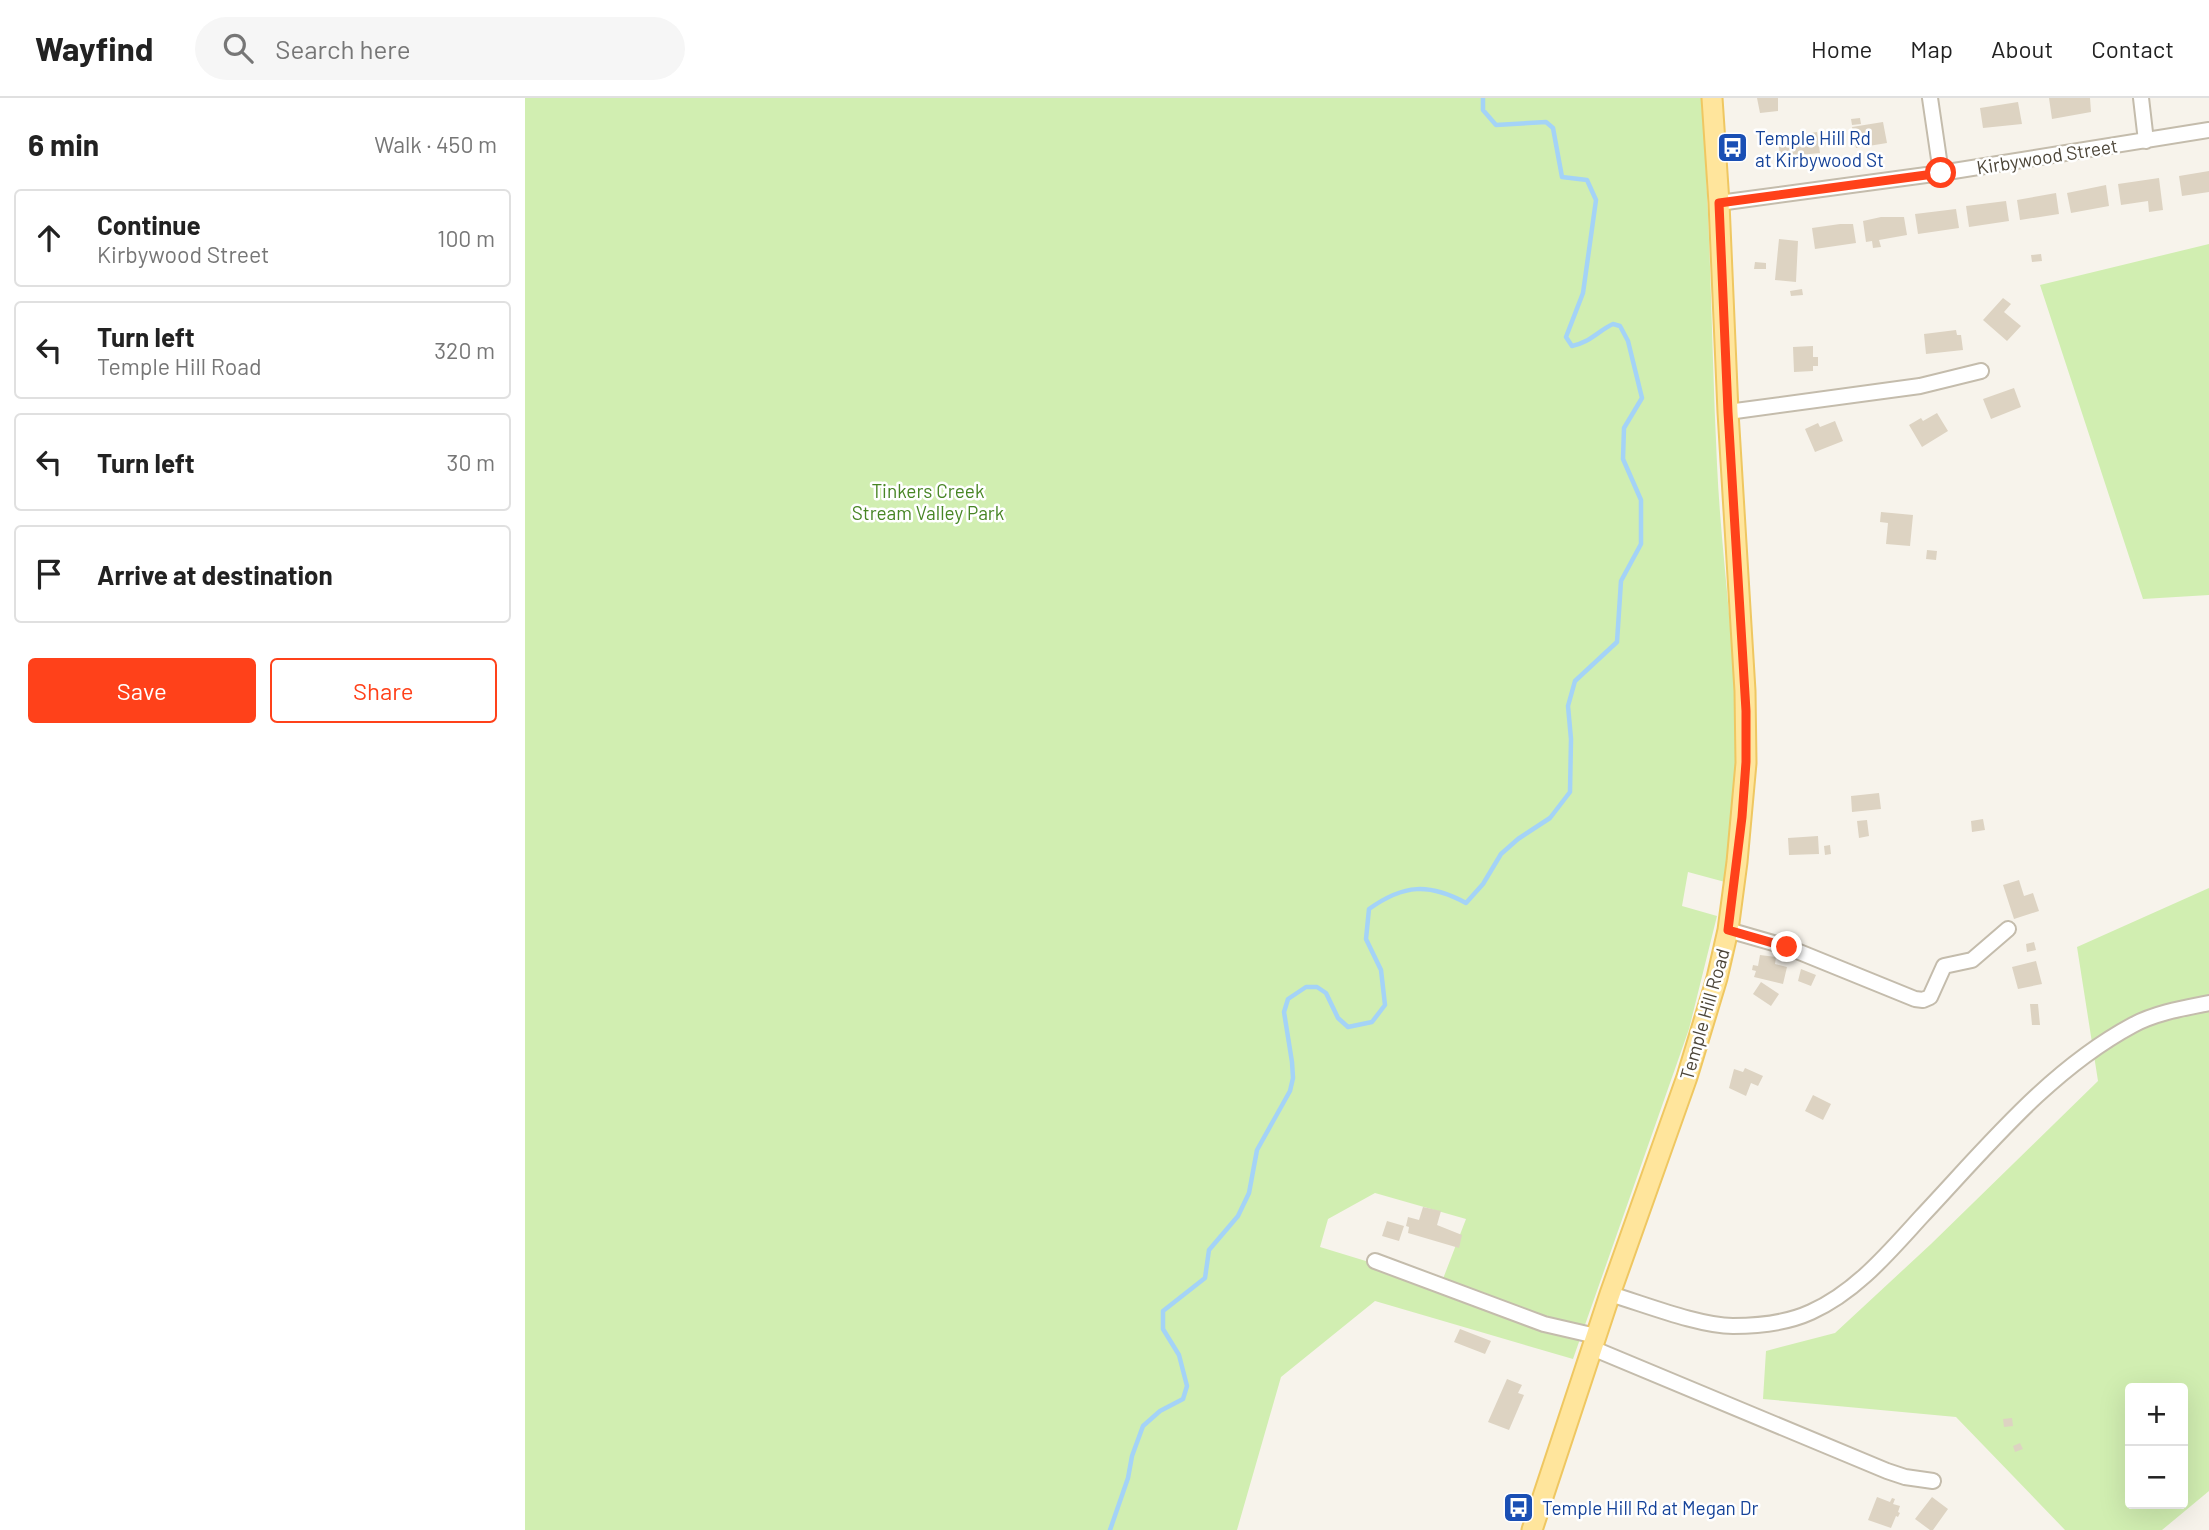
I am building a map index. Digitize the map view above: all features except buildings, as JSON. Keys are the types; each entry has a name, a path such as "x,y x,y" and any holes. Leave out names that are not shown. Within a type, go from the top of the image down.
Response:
{"main road":[{"name":"Temple Hill Road","path":"1532,1530 1610,1294 1687,1077 1717,978 1728,930 1742,817 1746,711 1712,98"}],"street":[{"path":"1930,98 1941,173"},
{"path":"2141,98 2146,141"},
{"name":"Kirbywood Street","path":"1719,203 1941,173 2209,130"},
{"path":"1728,412 1920,386 1981,371"},
{"path":"1728,930 1787,947 1923,1000 1930,997 1944,966 1972,960 2008,929"},
{"path":"1610,1294 1727,1326 1763,1324 1811,1312 1845,1292 1876,1265 2023,1108 2084,1058 2136,1023 2209,1003"},
{"path":"1375,1261 1594,1342 1887,1471 1905,1478 1933,1481"}],"green space":[{"name":"Tinkers Creek Stream Valley Park","path":"525,98 1701,98 1717,464 1735,700 1736,771 1731,827 1725,882 1688,872 1682,906 1717,916 1689,1029 1573,1359 1375,1301 1281,1377 1237,1530 525,1530","holes":["1375,1193 1466,1219 1441,1284 1320,1247 1328,1219"]},
{"path":"2209,244 2209,595 2143,599 2040,285"},
{"path":"2209,888 2209,1491 2188,1508 2188,1383 2125,1383 2125,1509 2187,1509 2162,1530 2065,1530 1956,1417 1763,1399 1766,1351 1835,1333 1931,1244 2098,1081 2077,947"}],"waterway":[{"path":"1110,1530 1143,1426 1160,1411 1183,1399 1187,1386 1179,1355 1163,1329 1163,1311 1205,1278 1209,1250 1238,1216 1249,1193 1257,1150 1290,1091 1292,1062 1284,1012 1288,999 1306,987 1317,987 1326,993 1338,1018 1348,1027 1372,1022 1385,1005 1381,970 1366,939 1369,909 1394,895 1417,889 1440,892 1466,903 1483,884 1501,854 1550,818 1570,792 1571,739 1568,706 1575,681 1617,642 1621,581 1641,544 1641,500 1623,459 1624,428 1642,398 1628,341 1620,326 1613,324 1572,346 1566,337 1583,293 1596,200 1587,180 1562,177 1553,128 1546,122 1496,125 1483,110 1483,98"}],"place":[{"name":"Temple Hill Rd at Kirbywood St","path":"1732,148"},
{"name":"Temple Hill Rd at Megan Dr","path":"1519,1507"}],"route":[{"path":"1787,947 1728,930 1742,817 1746,711 1728,412 1719,203 1941,173"}]}
